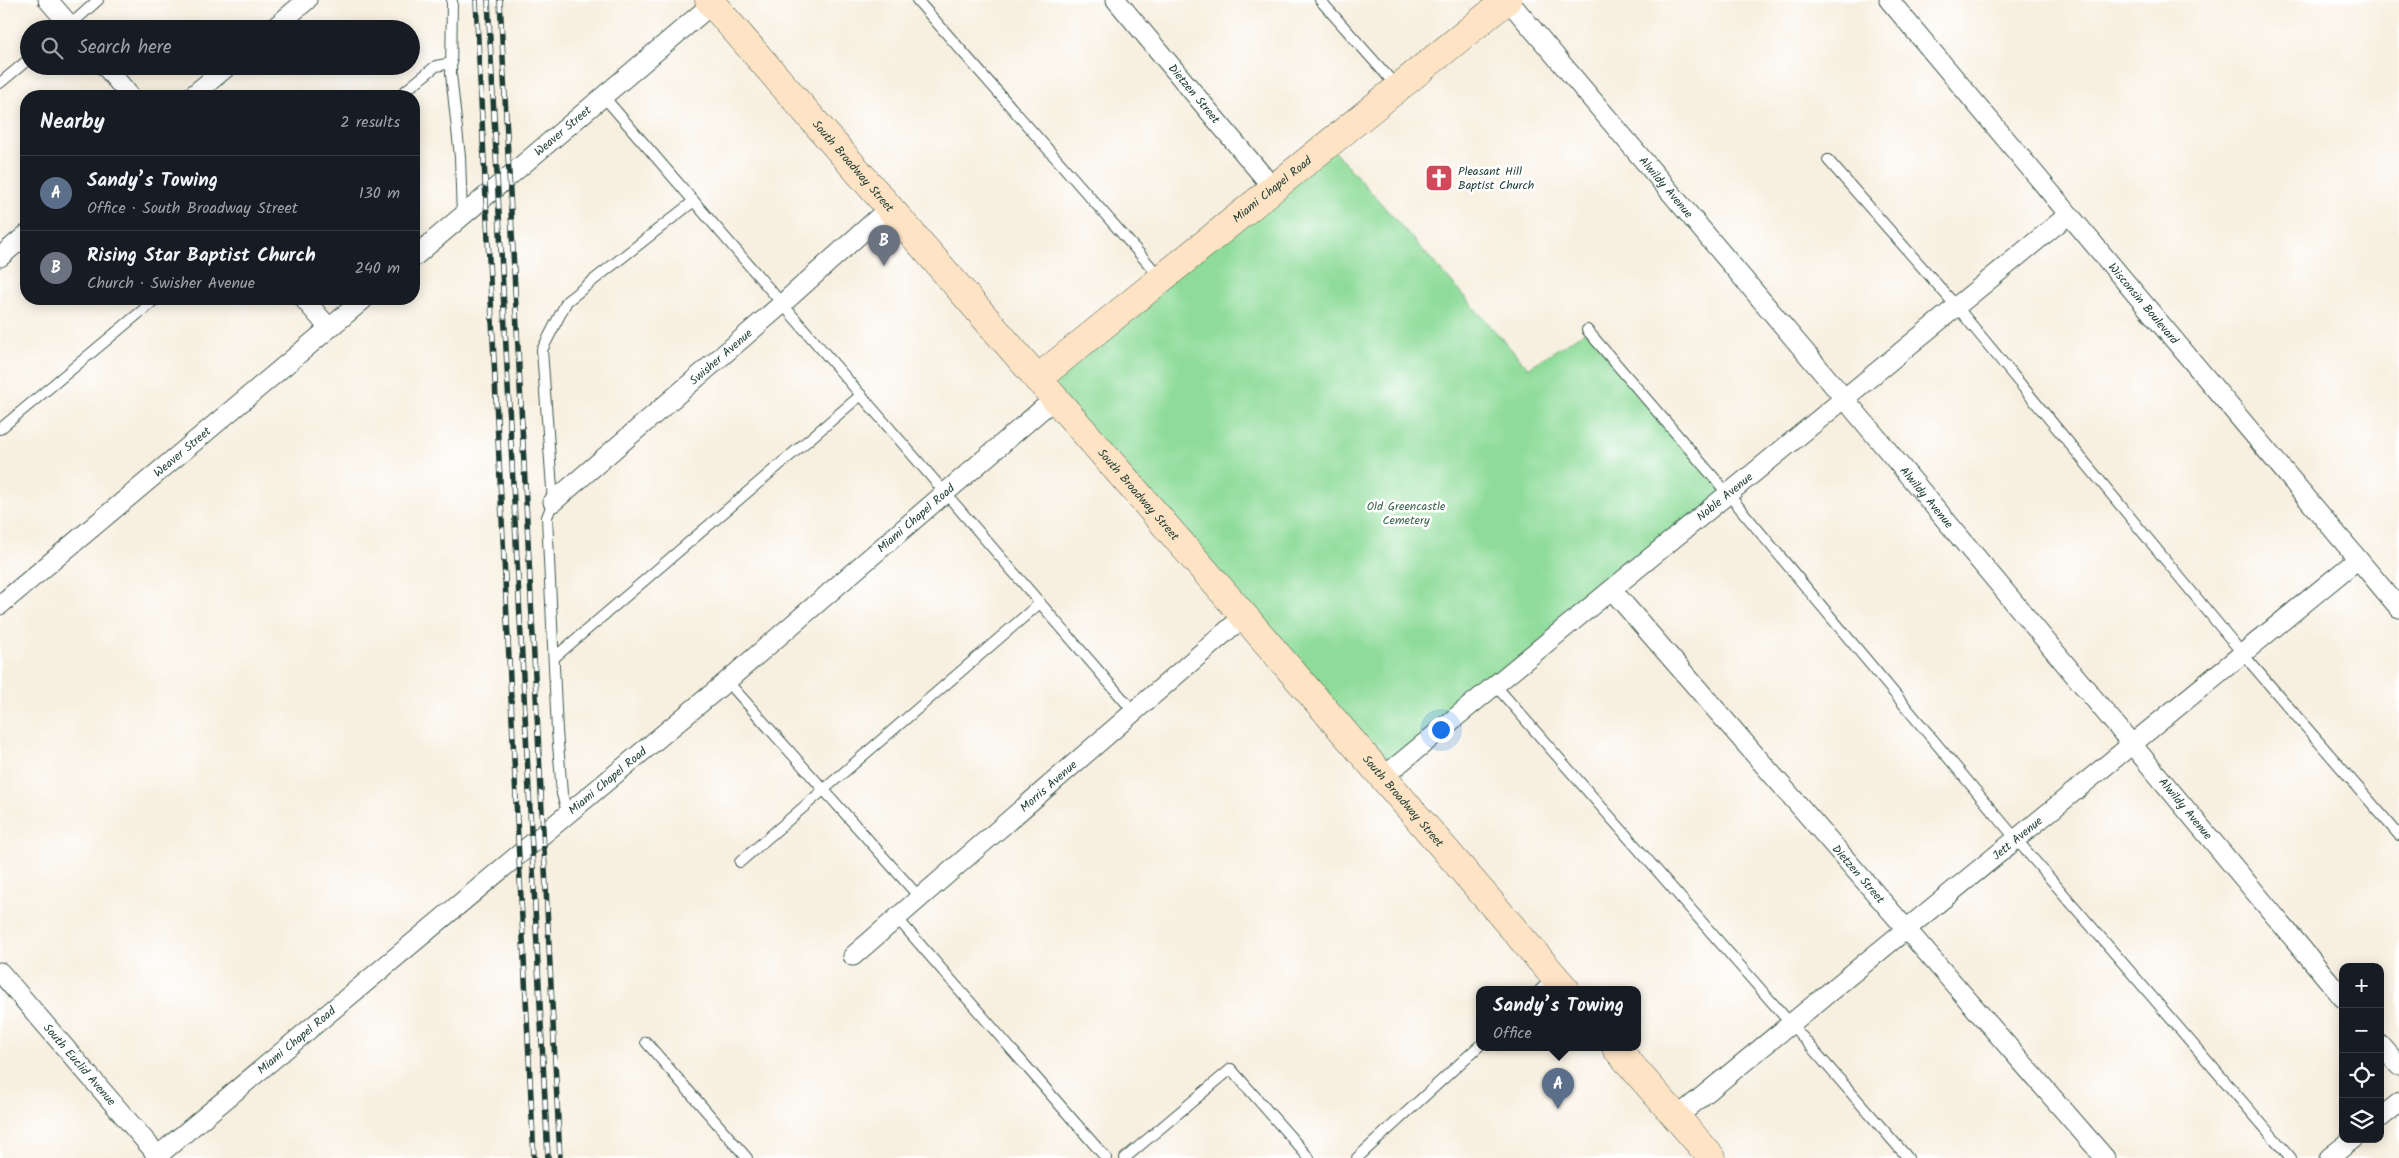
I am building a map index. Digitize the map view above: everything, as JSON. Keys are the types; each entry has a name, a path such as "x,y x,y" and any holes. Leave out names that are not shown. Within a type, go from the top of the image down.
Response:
{"street":[{"path":"48,0 64,20"},
{"path":"284,20 307,0"},
{"name":"Dietzen Street","path":"1116,0 1273,188"},
{"name":"Miami Chapel Road","path":"158,1157 727,681 945,492 1046,389 1162,280 1273,188 1508,0"},
{"name":"Alwildy Avenue","path":"1508,0 1844,398 2339,993"},
{"name":"Wisconsin Boulevard","path":"1889,0 2399,608"},
{"name":"Weaver Street","path":"420,252 604,97 711,2"},
{"name":"South Broadway Street","path":"711,2 1383,777 1553,986"},
{"path":"112,75 125,90"},
{"path":"199,90 217,75"},
{"name":"Swisher Avenue","path":"553,502 782,304 889,208"},
{"name":"Noble Avenue","path":"1383,777 2068,215"},
{"path":"0,257 20,240"},
{"path":"309,305 329,328"},
{"name":"Weaver Street","path":"0,605 357,305"},
{"name":"Jett Avenue","path":"1676,1117 2358,559"},
{"name":"Dietzen Street","path":"1612,590 1907,927 2105,1158"},
{"name":"Morris Avenue","path":"853,956 1244,616"},
{"name":"South Euclid Avenue","path":"0,972 158,1157"},
{"path":"2384,1049 2399,1066"},
{"path":"1619,1051 1712,1158"},
{"path":"2384,1115 2399,1103"},
{"path":"2329,1158 2348,1143"}],"lane":[{"path":"78,20 98,0"},
{"path":"452,0 452,63 460,157 462,217"},
{"path":"917,0 1162,280"},
{"path":"1320,0 1398,88"},
{"path":"406,90 436,66 452,63"},
{"path":"0,83 20,66"},
{"path":"604,97 1134,712"},
{"path":"1828,160 1957,306 2242,653 2399,835"},
{"path":"568,815 562,794 547,517 553,502 542,350 567,301 694,202"},
{"path":"0,430 149,305"},
{"path":"1587,330 1728,494 2016,838 2291,1158"},
{"path":"555,657 861,394"},
{"path":"740,862 1040,603"},
{"path":"727,681 920,898"},
{"path":"1495,685 1908,1158"},
{"path":"897,918 1106,1158"},
{"path":"646,1042 747,1158"},
{"path":"1356,1158 1476,1049"},
{"path":"1125,1158 1231,1069 1309,1158"}],"green space":[{"name":"Old Greencastle Cemetery","path":"1328,144 1528,368 1587,330 1728,494 1383,777 1037,379"}],"railway":[{"path":"476,0 534,1158"},
{"path":"488,0 548,1158"},
{"path":"500,0 560,1158"}],"place":[{"name":"Pleasant Hill Baptist Church","path":"1439,178"},
{"name":"Rising Star Baptist Church","path":"884,266"},
{"name":"Sandy’s Towing","path":"1558,1109"}]}
